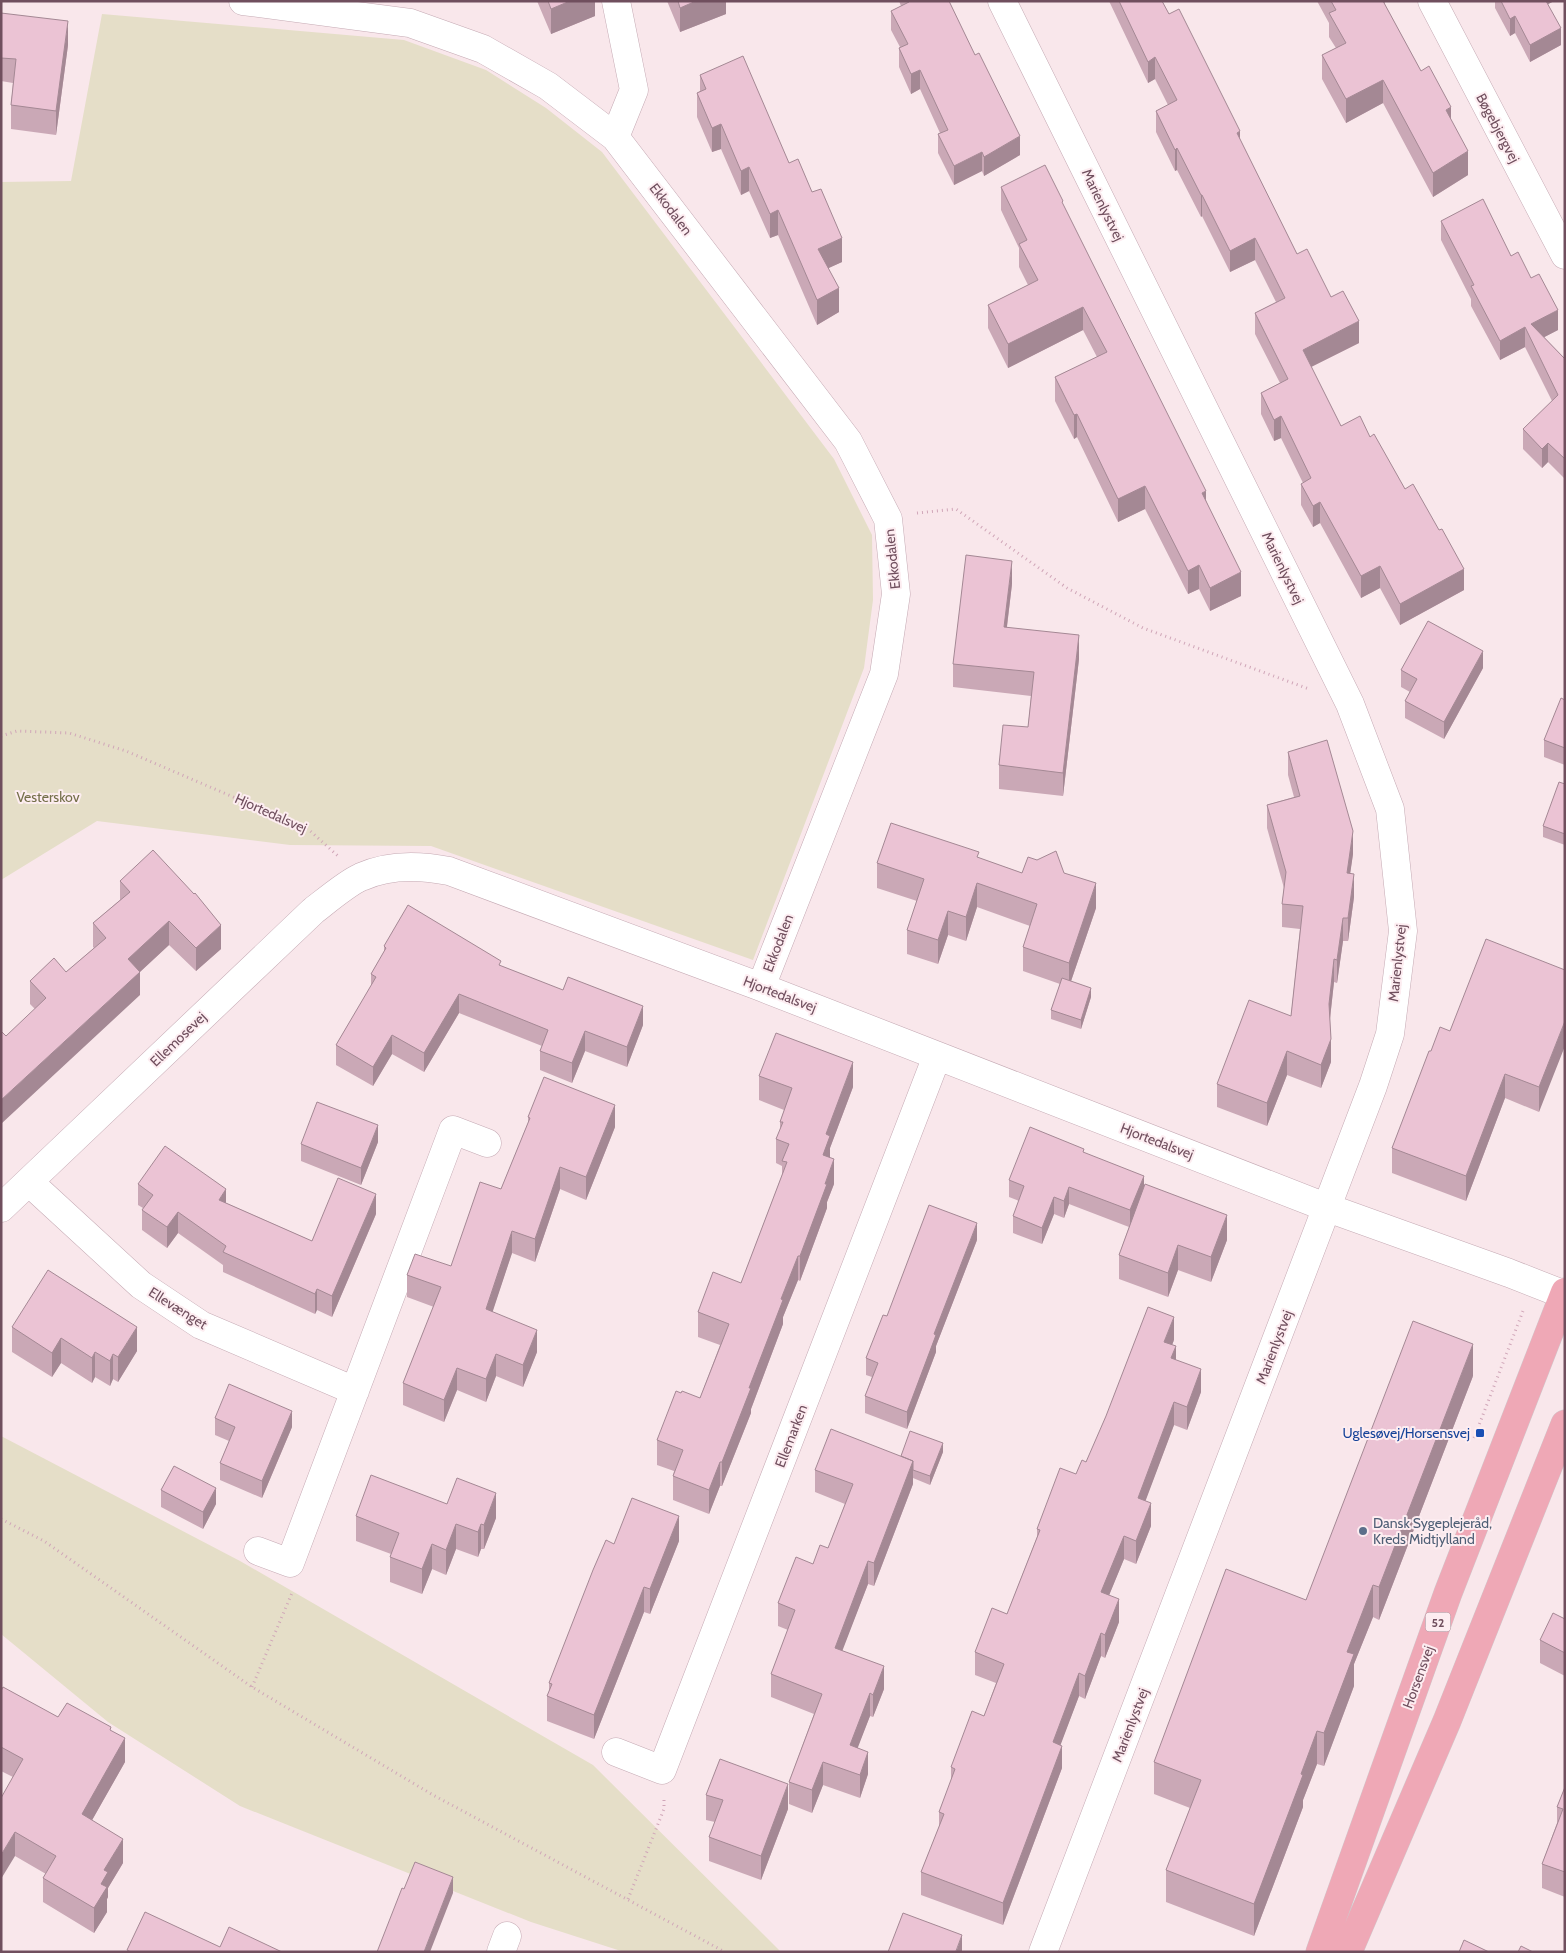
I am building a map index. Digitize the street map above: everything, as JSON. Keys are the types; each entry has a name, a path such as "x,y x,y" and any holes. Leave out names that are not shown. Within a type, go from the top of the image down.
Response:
{"main road":[{"name":"Horsensvej","path":"1320,1952 1448,1593 1564,1294"},
{"path":"1348,1952 1447,1721 1565,1424"}],"street":[{"name":"Ekkodalen","path":"243,1 410,23 483,49 548,86 615,136 848,441 888,519 896,594 884,674 761,987"},
{"path":"615,136 634,90 616,1"},
{"name":"Marienlystvej","path":"1002,1 1350,704 1390,809 1404,931 1390,1034 1373,1086 1043,1952"},
{"name":"Bøgebjergvej","path":"1432,1 1565,255"},
{"name":"Hjortedalsvej","path":"360,877 395,867 423,866 449,871 761,987 1328,1208 1564,1294"},
{"name":"Ellemosevej","path":"1,1208 313,911 360,877"},
{"name":"Ellemarken","path":"662,1770 937,1056"},
{"path":"258,1551 290,1563 453,1130 487,1142"},
{"name":"Ellevænget","path":"29,1182 140,1285 201,1325 355,1391"},
{"path":"616,1752 662,1770"}],"path":[{"path":"888,519 926,511 956,509 1067,588 1143,628 1350,704"},
{"name":"Hjortedalsvej","path":"1,736 17,731 69,733 126,751 308,828 360,877"},
{"path":"1,1519 44,1541 252,1687 433,1795 725,1952"},
{"path":"252,1687 294,1589 290,1563"},
{"path":"628,1900 664,1809 662,1770"}],"green space":[{"name":"Vesterskov","path":"102,14 404,40 486,70 546,108 602,152 834,459 872,535 873,600 864,668 753,960 431,846 290,845 97,821 1,880 1,182 71,181"},
{"path":"1,1436 240,1561 593,1765 781,1952 624,1952 531,1922 240,1806 108,1722 1,1634"}],"building":[{"path":"548,1 570,1 551,9"},
{"path":"678,1 696,1 680,8"},
{"path":"908,1 949,1 975,55 979,53 1020,136 984,157 982,152 954,166 938,134 948,130 920,70 911,74 899,48 908,44 891,11"},
{"path":"1119,1 1162,1 1169,14 1179,9 1240,131 1237,133 1297,254 1307,249 1331,297 1343,291 1359,321 1303,350 1341,426 1360,416 1370,437 1374,434 1405,489 1413,484 1439,530 1442,529 1464,569 1400,604 1380,566 1361,576 1320,502 1313,506 1301,484 1311,478 1281,416 1274,420 1261,393 1288,379 1255,313 1285,298 1255,238 1230,251 1156,111 1177,100 1155,57 1148,62"},
{"path":"1331,1 1383,1 1421,71 1429,66 1451,107 1446,110 1468,151 1433,173 1383,80 1346,99 1322,55 1346,43 1329,13 1336,10"},
{"path":"1501,1 1546,1 1561,28 1530,45 1515,16 1510,19"},
{"path":"1,13 68,21 56,111 11,105 16,59 1,58"},
{"path":"743,56 789,163 798,159 812,192 821,189 842,238 818,249 839,288 817,300 778,210 770,214 749,167 741,171 721,124 712,128 697,93 706,89 700,75"},
{"path":"1045,165 1206,491 1202,493 1241,572 1210,588 1199,565 1188,571 1145,486 1118,499 1077,414 1074,415 1055,377 1107,352 1083,307 1008,344 988,305 1038,280 1019,244 1027,240 1001,187"},
{"path":"1483,199 1511,256 1518,252 1531,278 1539,274 1558,310 1531,324 1565,359 1565,459 1548,443 1542,449 1523,429 1558,395 1525,327 1500,341 1471,286 1474,285 1441,221"},
{"path":"966,555 1012,561 1004,627 1079,635 1063,773 999,765 1003,725 1028,727 1034,672 953,664"},
{"path":"1428,621 1483,651 1444,722 1405,701 1417,679 1401,670"},
{"path":"1561,698 1565,700 1565,748 1544,740"},
{"path":"1327,740 1353,831 1347,873 1354,874 1348,918 1343,918 1337,960 1334,959 1329,1004 1331,1039 1321,1065 1287,1051 1267,1103 1217,1084 1249,1000 1291,1016 1303,906 1282,904 1286,872 1267,805 1300,796 1288,752"},
{"path":"1559,782 1565,784 1565,834 1543,826"},
{"path":"891,823 979,852 977,857 1022,873 1028,857 1037,860 1056,851 1064,873 1096,883 1069,963 1023,947 1037,904 977,883 966,917 948,911 938,940 907,930 924,879 877,863"},
{"path":"153,850 195,893 221,925 196,948 169,921 128,959 140,972 1,1100 1,1031 6,1036 46,998 30,981 54,958 66,972 106,938 93,923 130,892 120,881"},
{"path":"408,905 501,961 499,965 563,990 568,977 643,1006 627,1047 585,1031 572,1063 540,1051 548,1030 459,994 424,1053 392,1035 373,1067 336,1045 376,977 371,974 386,948 384,946"},
{"path":"1486,939 1565,970 1565,1021 1539,1087 1505,1074 1466,1176 1392,1148 1429,1051 1431,1051 1440,1027 1450,1031"},
{"path":"1062,978 1091,988 1081,1020 1051,1010"},
{"path":"776,1033 853,1062 826,1134 830,1136 823,1155 834,1159 825,1184 827,1184 800,1256 798,1256 781,1299 783,1300 749,1388 751,1388 709,1490 673,1476 683,1450 657,1440 676,1391 681,1393 682,1391 700,1398 729,1324 698,1312 713,1272 741,1283 787,1162 782,1161 789,1144 776,1139 783,1122 780,1122 792,1088 759,1076"},
{"path":"544,1077 615,1105 586,1177 560,1167 535,1239 512,1231 486,1309 537,1330 523,1365 496,1354 486,1379 457,1368 444,1400 403,1383 441,1287 407,1275 415,1254 451,1266 480,1182 501,1189 530,1118 528,1117"},
{"path":"317,1102 378,1125 361,1168 301,1144"},
{"path":"1030,1127 1084,1149 1083,1152 1144,1176 1130,1210 1069,1187 1064,1201 1054,1197 1042,1228 1013,1216 1024,1186 1009,1180"},
{"path":"165,1146 226,1189 219,1200 312,1241 338,1178 376,1194 332,1296 317,1289 315,1294 223,1252 226,1246 178,1212 167,1227 142,1210 153,1195 138,1184"},
{"path":"1145,1184 1227,1215 1211,1257 1178,1245 1168,1273 1119,1255"},
{"path":"929,1205 977,1223 934,1334 936,1335 907,1412 865,1396 878,1363 866,1358 883,1315 887,1316"},
{"path":"48,1270 137,1327 118,1357 113,1354 110,1361 95,1352 92,1358 61,1338 52,1353 12,1327"},
{"path":"1148,1307 1174,1317 1164,1342 1176,1346 1171,1358 1201,1369 1187,1407 1174,1402 1138,1498 1151,1503 1136,1541 1124,1536 1101,1592 1119,1599 1105,1635 1101,1633 1085,1676 1079,1673 1053,1742 1062,1746 1003,1903 921,1872 944,1814 939,1812 955,1769 951,1767 972,1711 984,1716 1004,1664 975,1652 992,1608 1007,1614 1040,1530 1037,1529 1060,1468 1076,1474 1082,1460 1086,1462"},
{"path":"1413,1321 1473,1344 1379,1587 1373,1585 1347,1652 1354,1654 1324,1733 1317,1731 1301,1774 1303,1775 1254,1904 1166,1870 1201,1780 1154,1762 1226,1569 1306,1600"},
{"path":"229,1384 292,1411 262,1481 220,1463 235,1427 215,1418"},
{"path":"831,1429 913,1461 874,1563 868,1561 835,1648 884,1666 873,1695 870,1693 850,1745 868,1752 860,1775 823,1762 812,1790 789,1782 822,1694 771,1674 795,1610 778,1603 796,1557 813,1564 820,1545 828,1548 853,1484 815,1470"},
{"path":"910,1431 943,1443 930,1476 913,1470 913,1461 901,1456"},
{"path":"174,1466 216,1488 203,1512 161,1490"},
{"path":"371,1475 447,1504 457,1478 496,1493 484,1525 481,1524 478,1532 456,1524 446,1550 432,1544 422,1569 390,1557 399,1533 356,1516"},
{"path":"632,1498 679,1516 650,1589 644,1587 594,1715 547,1696 552,1684 549,1683 606,1540 614,1544"},
{"path":"1553,1613 1565,1619 1565,1653 1540,1640"},
{"path":"3,1687 58,1717 67,1703 111,1727 110,1730 125,1738 82,1814 123,1839 104,1870 108,1872 101,1884 107,1887 94,1908 43,1878 56,1856 15,1832 1,1855 1,1798 23,1759 1,1747 1,1691"},
{"path":"720,1759 788,1784 761,1856 709,1837 723,1800 706,1795"},
{"path":"1565,1787 1565,1872 1542,1864 1563,1809 1557,1807"},
{"path":"415,1862 453,1877 424,1952 377,1952 402,1888 404,1889"},
{"path":"145,1912 220,1947 229,1927 282,1952 131,1952 127,1950"},
{"path":"903,1913 962,1935 957,1952 888,1952"},
{"path":"1464,1940 1489,1952 1459,1952"},
{"path":"1521,1946 1533,1952 1518,1952"}],"place":[{"name":"Uglesøvej/Horsensvej","path":"1480,1433"},
{"name":"Dansk Sygeplejeråd, Kreds Midtjylland","path":"1363,1531"}]}
